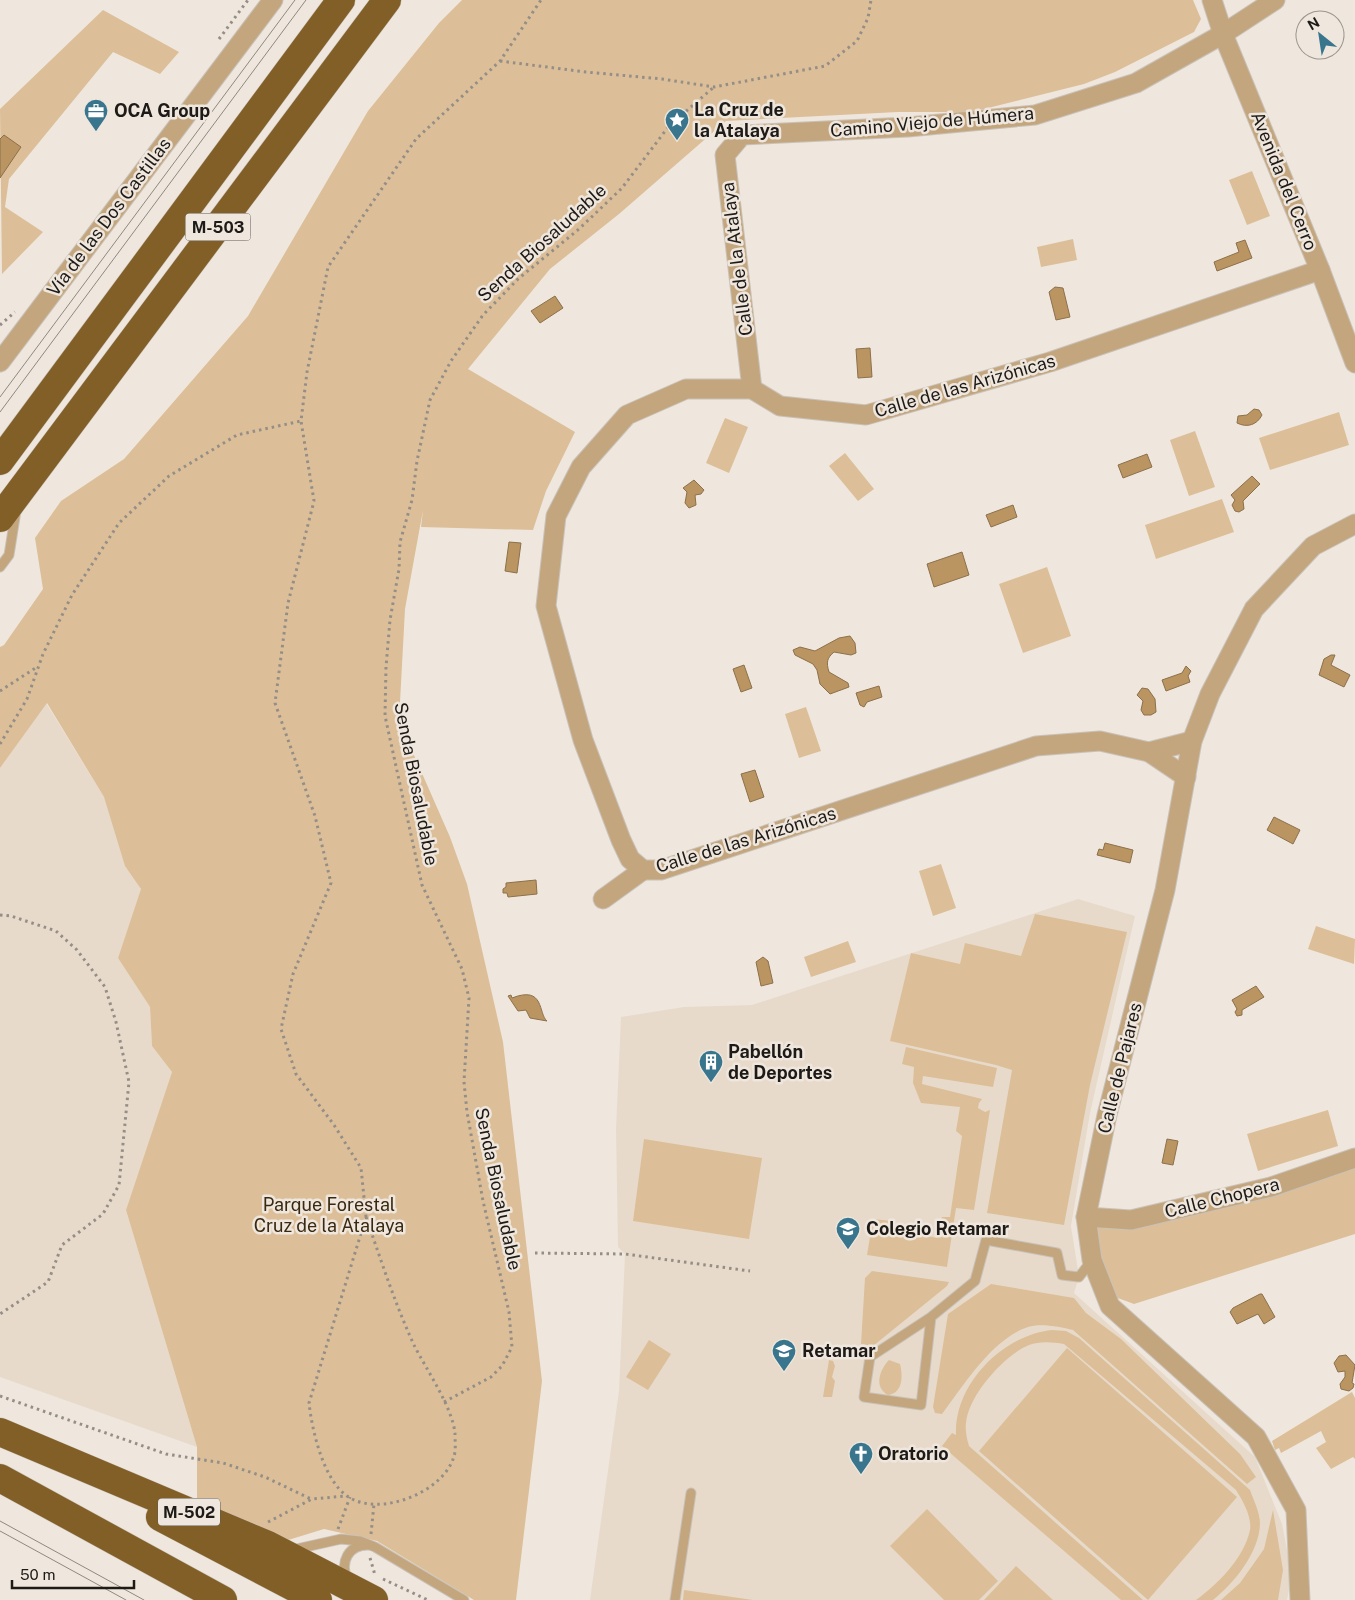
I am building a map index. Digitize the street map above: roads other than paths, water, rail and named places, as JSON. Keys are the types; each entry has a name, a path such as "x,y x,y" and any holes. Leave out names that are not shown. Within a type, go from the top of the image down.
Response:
{"highway":[{"name":"M-503","path":"0,461 341,0"},
{"name":"M-503","path":"0,528 9,509 387,0"},
{"name":"M-503","path":"0,456 37,410"},
{"name":"M-502","path":"0,1432 268,1545 363,1594"},
{"name":"M-502","path":"0,1432 318,1600"},
{"path":"0,1478 121,1546 223,1600"},
{"path":"0,1487 121,1546"}],"street":[{"name":"Vía de las Dos Castillas","path":"0,362 273,0"},
{"name":"Avenida del Cerro","path":"1212,0 1222,34 1320,270 1355,362"},
{"name":"Camino Viejo de Húmera","path":"742,135 908,127 1035,115 1136,84 1222,34 1275,0"},
{"name":"Calle de la Atalaya","path":"742,135 725,155 752,390"},
{"name":"Calle de las Arizónicas","path":"1186,777 1149,752 1100,741 1036,746 661,870 642,870 630,859 621,840 583,740 546,606 556,516 581,467 627,416 686,390 752,390 780,406 866,415 1050,362 1320,270"},
{"name":"Calle de Pajares","path":"1302,1599 1296,1510 1256,1437 1110,1306 1092,1260 1086,1217 1107,1114 1165,890 1192,741 1210,694 1254,609 1313,546 1355,524"},
{"path":"1149,752 1192,741"},
{"path":"604,899 642,870"},
{"name":"Calle Chopera","path":"1086,1217 1131,1220 1271,1187 1355,1158"}],"lane":[{"path":"0,567 9,555 9,509"},
{"path":"931,1317 921,1406 864,1397 870,1357 931,1317 975,1281 986,1240 1057,1253 1062,1275 1079,1276 1092,1260"},
{"path":"675,1600 691,1492"},
{"path":"268,1545 286,1550 296,1550 341,1538 360,1541 375,1547 464,1600"},
{"path":"363,1594 345,1577 344,1569 347,1555 356,1547 362,1545 375,1547"}],"tram line":[{"path":"0,397 295,0"},
{"path":"0,412 306,0"},
{"path":"0,1521 144,1600"},
{"path":"0,1531 126,1600"}],"place":[{"name":"OCA Group","path":"96,132"},
{"name":"La Cruz de la Atalaya","path":"677,141"},
{"name":"Pabellón de Deportes","path":"711,1083"},
{"name":"Colegio Retamar","path":"848,1250"},
{"name":"Retamar","path":"784,1372"},
{"name":"Oratorio","path":"861,1475"}],"park label":[{"name":"Parque Forestal Cruz de la Atalaya","path":"329,1215"}]}
